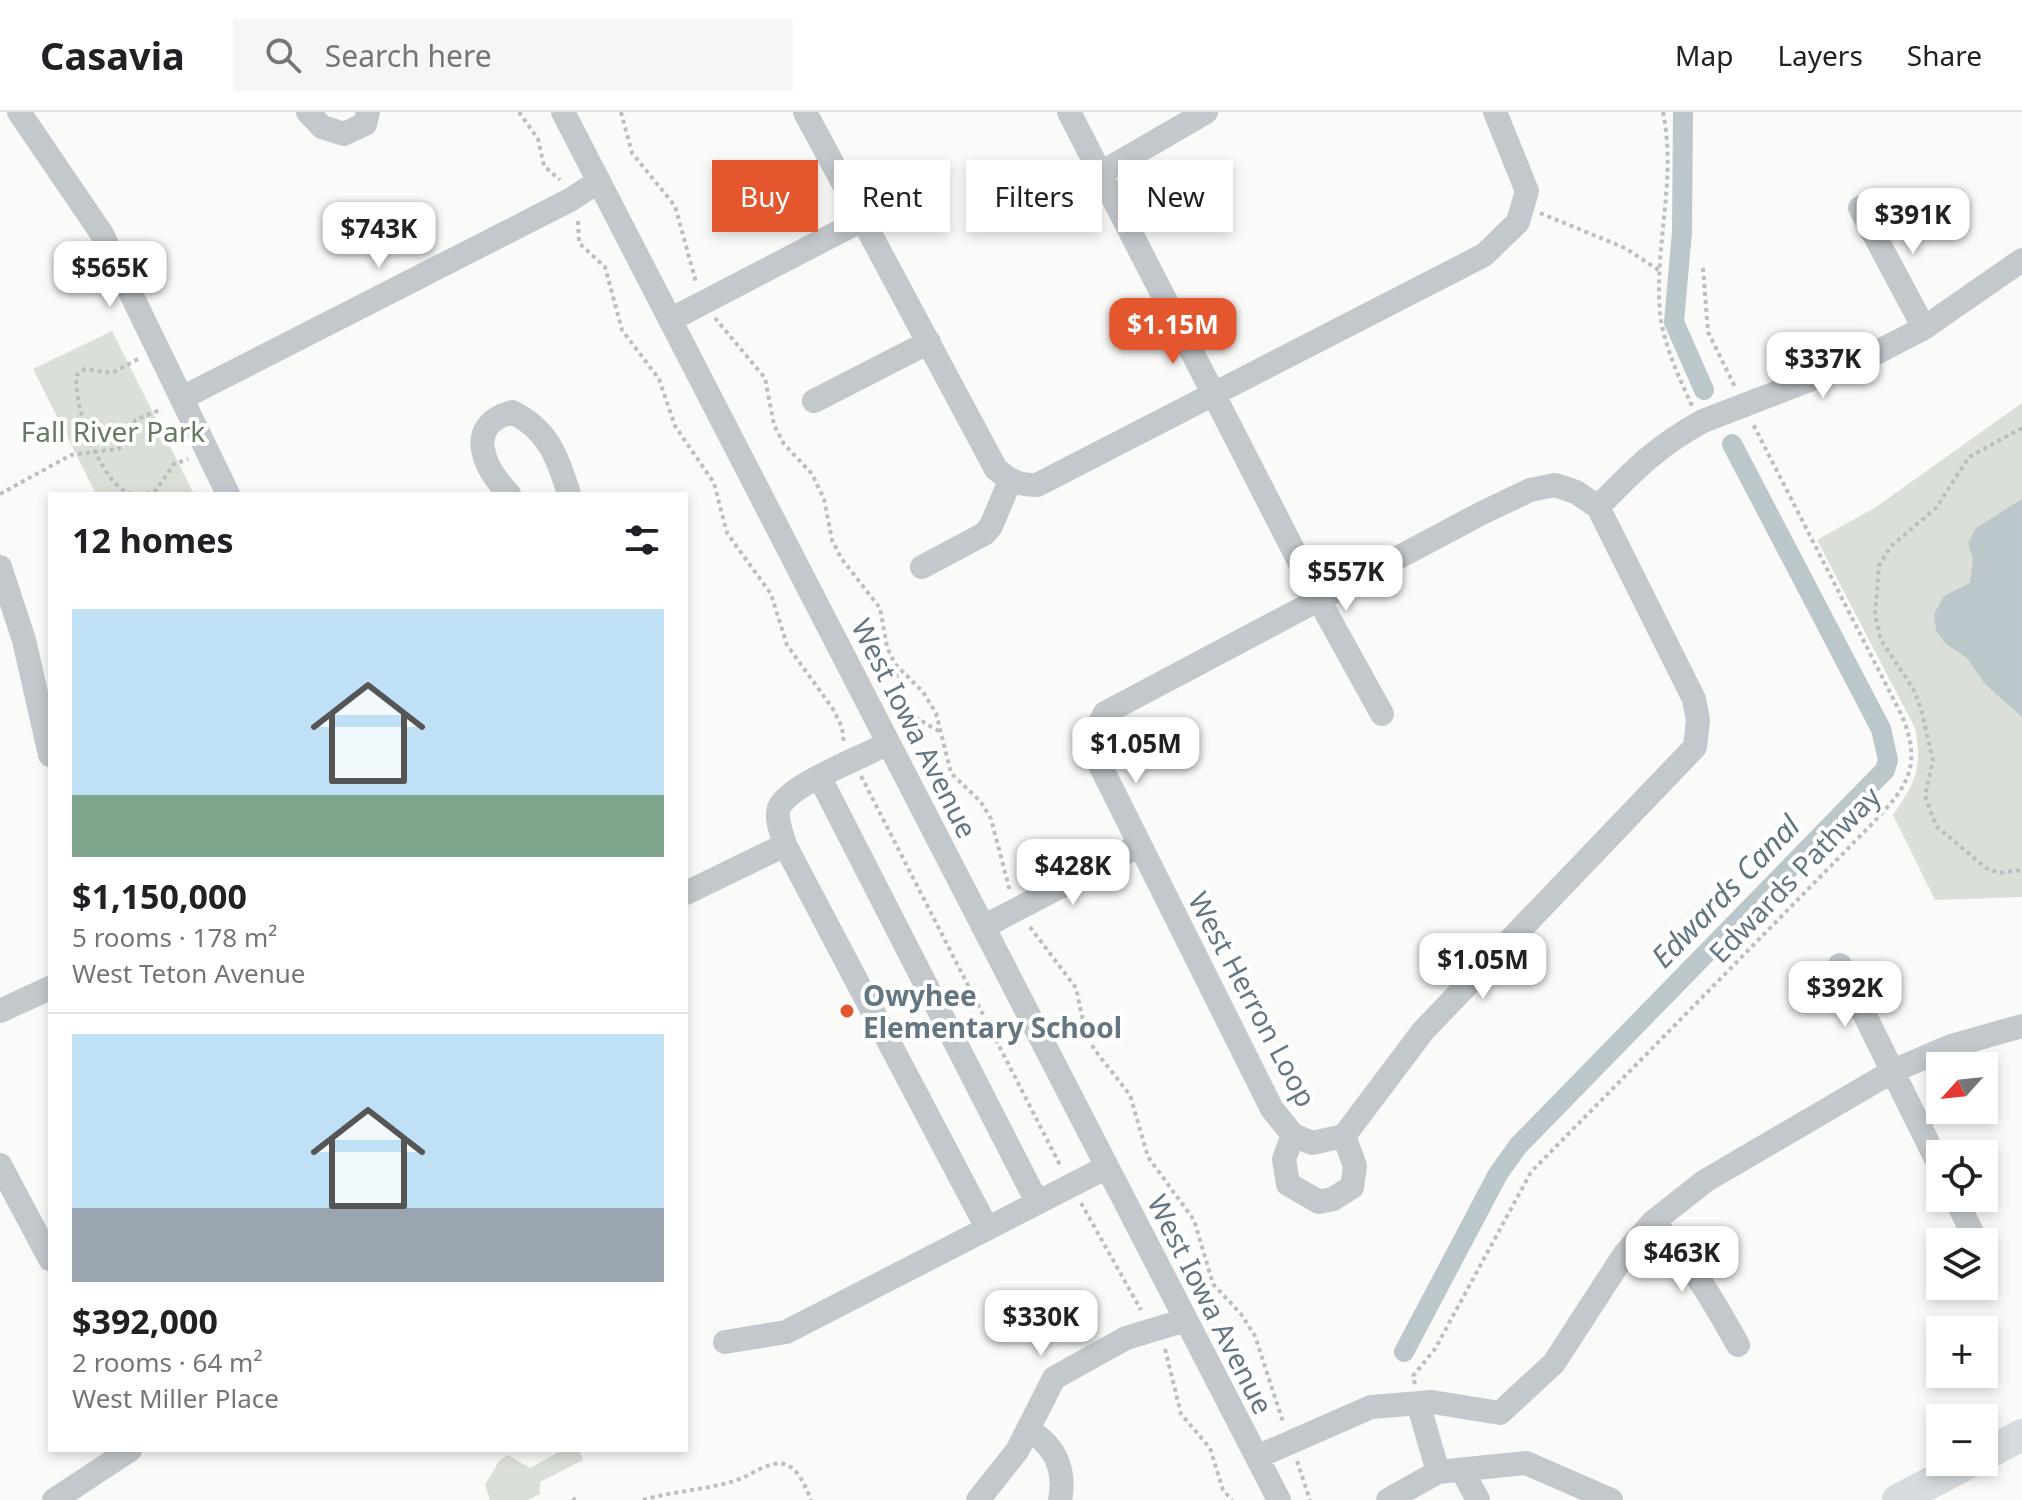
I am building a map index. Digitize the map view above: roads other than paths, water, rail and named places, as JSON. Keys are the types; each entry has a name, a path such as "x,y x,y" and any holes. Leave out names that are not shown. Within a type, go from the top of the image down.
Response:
{"main road":[{"path":"1998,1448 2022,1435"},
{"path":"1898,1500 1943,1476"}],"street":[{"path":"19,112 102,234 227,492"},
{"path":"308,112 322,127 344,134 365,124 368,112"},
{"name":"West Iowa Avenue","path":"563,112 1279,1500"},
{"path":"805,112 834,167"},
{"path":"1069,112 1094,160"},
{"path":"1102,172 1206,112"},
{"path":"869,232 996,469 1010,481 1037,485 1484,255 1518,222 1524,199 1495,112"},
{"path":"1102,175 1319,600 1382,714"},
{"path":"182,398 570,200 599,181"},
{"path":"1860,208 1924,328"},
{"path":"670,320 838,232"},
{"path":"1319,600 1530,490 1555,485 1576,492 1598,507 1653,451 1699,423 1864,359 1924,328 2022,260"},
{"path":"814,401 929,342"},
{"path":"507,492 489,469 482,441 485,427 494,417 512,412 526,418 548,440 568,492"},
{"path":"922,567 984,534 991,526 1010,481"},
{"name":"West Herron Loop","path":"1319,600 1105,713 1093,736 1095,755 1272,1109 1293,1135 1312,1143 1344,1136 1375,1090 1423,1031 1695,747 1698,720 1694,699 1598,507"},
{"path":"0,567 24,640 48,746"},
{"path":"888,743 788,795 777,810 785,845 987,1228"},
{"path":"820,778 1037,1202"},
{"path":"688,892 785,845"},
{"path":"983,927 1140,845"},
{"path":"1840,965 1927,1140"},
{"path":"0,1011 48,989"},
{"path":"1257,1457 1371,1407 1432,1402 1500,1413 1554,1363 1624,1255 1653,1222 1705,1181 1893,1071 1951,1046 2022,1026"},
{"path":"1293,1135 1284,1159 1288,1184 1319,1202 1333,1199 1352,1187 1355,1166 1344,1136"},
{"path":"0,1165 48,1255"},
{"path":"725,1342 786,1332 1107,1167"},
{"path":"1653,1222 1680,1250 1705,1285 1738,1345"},
{"path":"981,1499 1017,1451 1054,1378 1126,1338 1186,1320"},
{"path":"1418,1403 1438,1472"},
{"path":"1028,1430 1046,1440 1064,1479 1060,1500"},
{"path":"54,1500 127,1452"},
{"path":"1388,1500 1438,1472 1526,1463 1611,1500"},
{"path":"1462,1470 1478,1500"}],"waterway":[{"name":"Edwards Canal","path":"1683,112 1682,232 1674,322 1704,390"},
{"name":"Edwards Canal","path":"1404,1352 1498,1174 1518,1146 1885,770 1888,760 1881,729 1732,444"}],"place":[{"name":"Owyhee Elementary School","path":"847,1011"}],"park label":[{"name":"Fall River Park","path":"113,431"}]}
